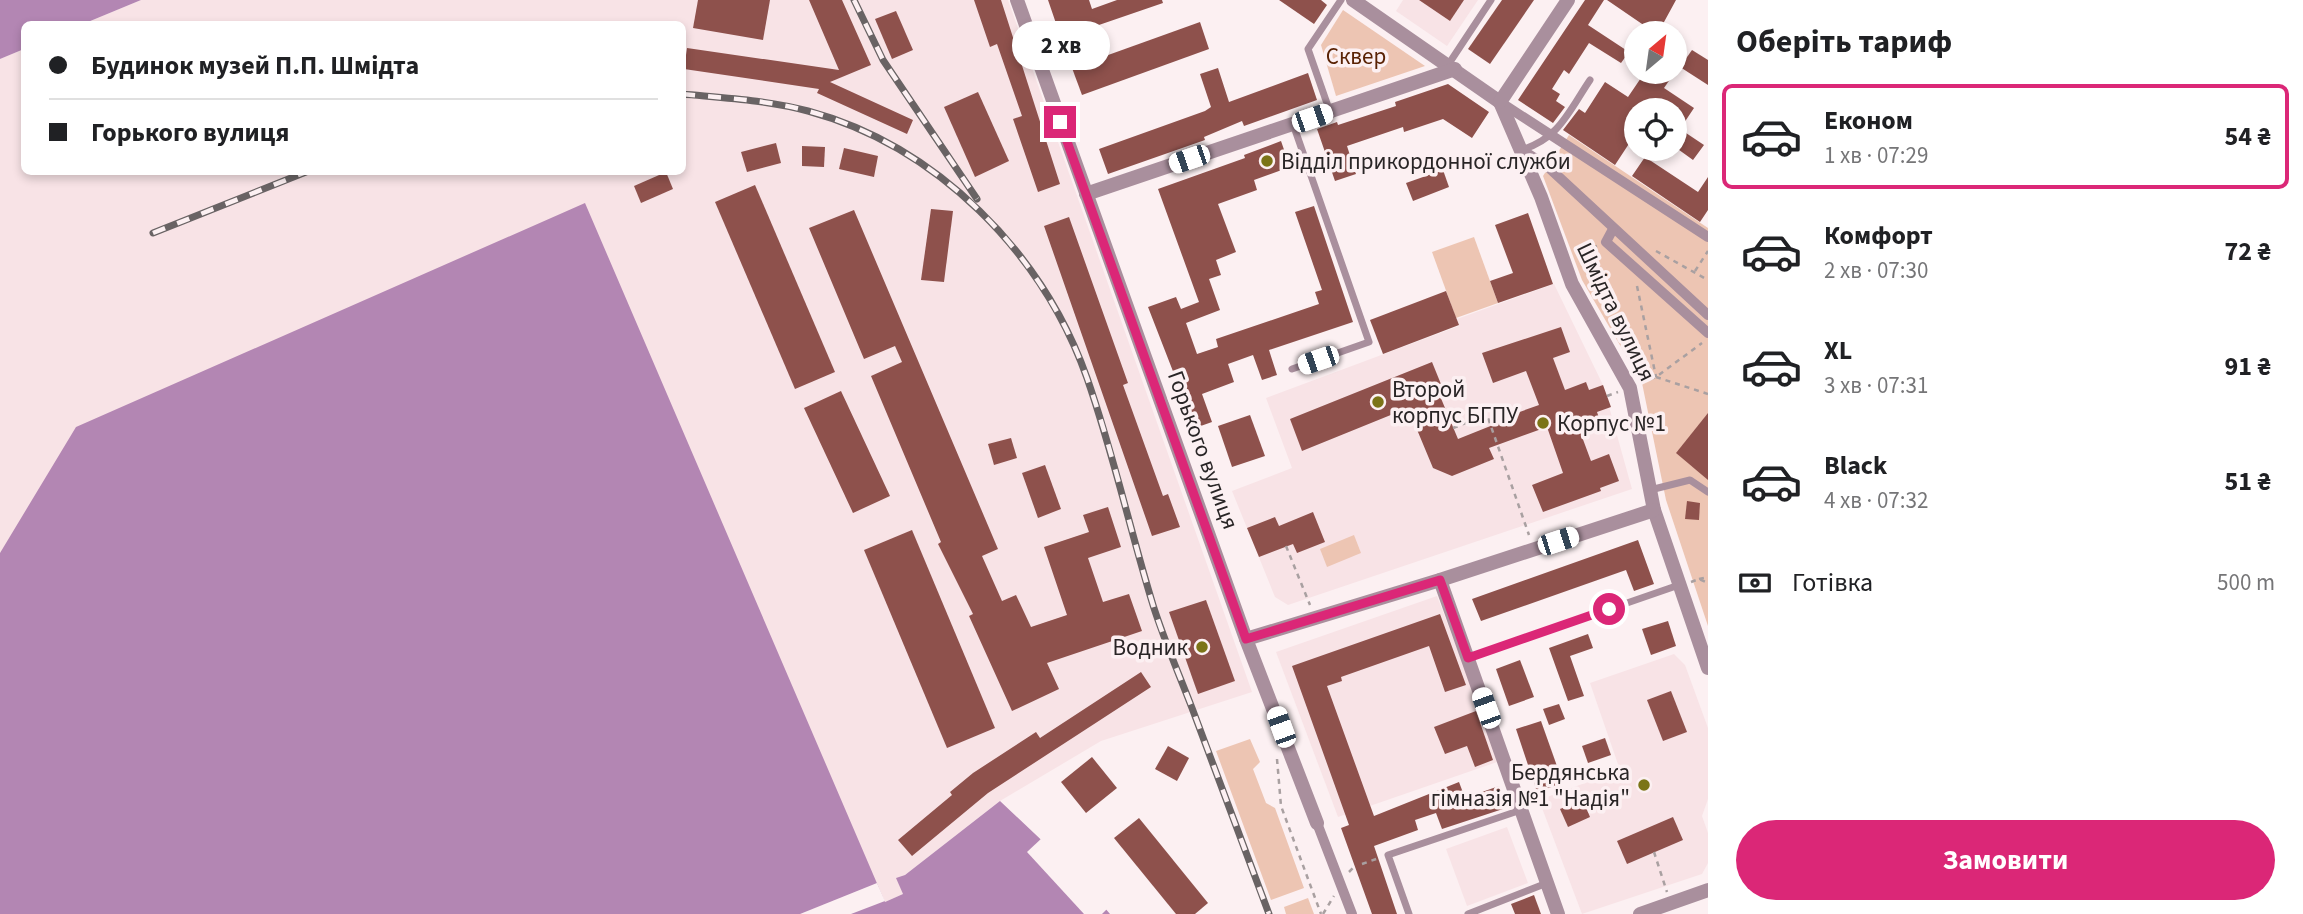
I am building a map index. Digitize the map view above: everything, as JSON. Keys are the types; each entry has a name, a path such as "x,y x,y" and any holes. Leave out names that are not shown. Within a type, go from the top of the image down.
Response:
{"street":[{"name":"Горького вулиця","path":"1017,0 1246,639 1352,914"},
{"path":"1353,0 1500,102 1708,237"},
{"path":"1500,102 1568,0"},
{"path":"1086,194 1452,67"},
{"name":"Шмідта вулиця","path":"1500,102 1572,284 1630,388 1654,510 1708,668"},
{"path":"1521,150 1547,166 1649,264 1708,315"},
{"path":"1612,229 1606,242 1708,333"},
{"path":"1246,639 1440,580 1654,510"},
{"path":"1440,580 1558,914"},
{"path":"1640,914 1708,890"}],"lane":[{"path":"1330,111 1308,49 1341,0"},
{"path":"1452,67 1491,0"},
{"path":"1521,150 1542,144 1552,134 1590,79"},
{"path":"1292,369 1369,342 1293,124"},
{"path":"1650,490 1690,480 1708,492"},
{"path":"1468,658 1680,585"},
{"path":"1409,914 1388,855 1521,810"},
{"path":"1468,914 1547,883"}],"path":[{"path":"1563,259 1606,242"},
{"path":"1708,251 1695,271 1708,280"},
{"path":"1649,264 1661,253"},
{"path":"1640,274 1637,283 1656,377"},
{"path":"1656,377 1708,339"},
{"path":"1656,377 1708,394"},
{"path":"1453,428 1487,415 1534,548"},
{"path":"1286,547 1315,618"},
{"path":"1699,579 1708,577"},
{"path":"1276,754 1281,806 1321,914"},
{"path":"1654,852 1670,903"},
{"path":"1362,864 1388,855"}],"shaded area":[{"path":"0,0 141,0 90,21 21,21 21,50 0,59"},
{"path":"141,0 1008,0 1252,692 1101,741 1000,801 905,875 897,878 903,894 885,902 0,553 0,59 21,50 21,175 686,175 686,21 90,21"},
{"path":"1403,0 1478,0 1447,46 1396,11"},
{"path":"585,203 885,902 903,894 896,878 905,875 1000,801 1072,869 1110,914 0,914 0,553 76,427"},
{"path":"1554,284 1603,385 1632,489 1288,605 1275,597 1232,491 1292,468 1266,398 1459,326 1457,319"},
{"path":"1437,596 1500,761 1338,817 1276,652"},
{"name":"Бердянська гімназія №1 \"Надія\"","path":"1674,654 1685,665 1708,728 1708,799 1702,816 1708,833 1708,863 1702,874 1582,914 1539,800 1620,770 1590,683"},
{"path":"1507,827 1528,883 1467,906 1446,849"}],"green space":[{"name":"Сквер","path":"1343,10 1425,66 1336,96 1321,45"},
{"path":"1569,135 1708,228 1708,626 1666,500 1642,383 1582,280 1543,176"},
{"path":"1474,237 1498,303 1456,318 1432,252"},
{"path":"1354,535 1361,553 1327,567 1320,549"},
{"path":"1250,739 1260,762 1253,769 1266,803 1275,808 1304,888 1271,900 1216,751"},
{"path":"1308,898 1314,914 1286,914 1284,907"}],"pier":[{"path":"1043,837 1075,867 1109,907 1102,914 1084,914 1027,852"},
{"path":"877,883 885,901 851,914 800,914"}],"building":[{"path":"698,0 770,0 763,40 693,28"},
{"path":"809,0 842,0 871,65 830,82 913,120 907,134 817,93 819,89 686,69 686,55 687,48 839,70"},
{"path":"974,0 1001,0 1060,184 1038,192 1013,119 1022,116 997,44 990,47"},
{"path":"1048,0 1089,0 1092,9 1117,0 1162,0 1163,3 1061,38"},
{"path":"1279,0 1321,0 1327,5 1314,24"},
{"path":"1419,0 1464,0 1450,21"},
{"path":"1502,0 1534,0 1490,64 1468,49"},
{"path":"1585,0 1604,0 1588,25 1624,49 1621,63 1589,43 1569,74 1564,70 1552,89 1560,94 1556,101 1565,107 1553,123 1518,100"},
{"path":"1607,0 1676,0 1665,21 1638,21"},
{"path":"896,11 913,50 892,59 875,19"},
{"path":"1200,22 1209,49 1082,95 1072,68"},
{"path":"1692,50 1708,60 1708,85 1687,72 1687,57"},
{"path":"1218,68 1229,102 1308,73 1317,100 1244,126 1242,121 1204,137 1205,140 1108,174 1099,149 1211,107 1200,74"},
{"path":"1605,82 1628,97 1637,84 1667,84 1664,88 1679,98 1624,98 1624,151 1615,165 1563,130 1579,109 1585,113"},
{"path":"1448,84 1489,112 1472,138 1443,119 1404,132 1403,127 1347,146 1356,174 1335,181 1317,129 1396,106 1395,102"},
{"path":"978,92 1009,161 975,177 944,107"},
{"path":"1687,103 1694,108 1687,118"},
{"path":"1687,134 1704,145 1693,160 1687,156"},
{"path":"1281,141 1290,167 1254,180 1257,190 1218,204 1236,252 1216,260 1221,275 1209,279 1220,310 1186,323 1197,354 1218,347 1216,339 1319,304 1315,292 1322,290 1295,212 1314,206 1353,322 1269,350 1277,375 1262,380 1253,355 1228,364 1234,382 1202,394 1212,422 1195,428 1148,307 1176,297 1181,309 1199,302 1158,189 1245,158 1244,155"},
{"path":"776,143 781,163 747,172 741,152"},
{"path":"802,146 825,147 824,167 802,166"},
{"path":"844,148 878,156 874,177 839,169"},
{"path":"1642,161 1651,161 1698,192 1708,177 1708,210 1700,222 1632,176"},
{"path":"1443,170 1449,187 1413,201 1406,183"},
{"path":"659,175 667,175 673,189 641,203 634,186"},
{"path":"755,185 835,372 795,389 715,202"},
{"path":"931,209 953,211 944,282 921,280"},
{"path":"854,210 998,549 982,556 1002,601 1016,595 1031,627 1067,615 1044,547 1089,532 1083,515 1108,507 1121,547 1088,558 1103,602 1129,594 1142,631 1047,663 1059,689 1012,711 969,616 973,614 938,544 941,542 871,376 902,362 895,346 864,359 809,228"},
{"path":"1528,213 1553,284 1498,303 1490,281 1513,273 1495,225"},
{"path":"1069,217 1128,383 1123,385 1163,496 1168,494 1180,527 1152,536 1044,226"},
{"path":"1446,291 1459,325 1383,354 1370,320"},
{"path":"1561,327 1570,352 1553,358 1565,390 1586,382 1589,390 1603,385 1611,407 1597,412 1599,418 1578,426 1591,461 1609,454 1619,481 1600,488 1601,491 1543,512 1532,485 1563,473 1547,427 1489,448 1494,459 1452,476 1433,468 1408,408 1302,451 1290,419 1432,362 1445,394 1440,396 1458,439 1498,423 1497,420 1539,405 1526,371 1493,383 1482,353"},
{"path":"841,391 890,496 853,513 804,408"},
{"path":"1708,413 1708,480 1676,453"},
{"path":"1250,415 1265,456 1232,467 1218,426"},
{"path":"1011,438 1017,458 994,465 988,444"},
{"path":"1045,465 1061,509 1038,518 1022,473"},
{"path":"1687,501 1700,503 1699,520 1685,519"},
{"path":"1313,512 1325,542 1297,553 1293,544 1259,557 1247,528 1275,517 1279,526"},
{"path":"912,530 995,728 947,748 864,550"},
{"path":"1638,540 1654,584 1634,591 1626,570 1481,621 1472,599"},
{"name":"Водник","path":"1206,600 1235,681 1198,694 1169,612"},
{"path":"1440,614 1466,685 1445,692 1429,646 1341,677 1342,681 1327,686 1374,816 1459,782 1465,798 1499,786 1506,808 1442,829 1436,813 1415,820 1418,830 1374,846 1397,914 1372,914 1341,828 1349,825 1292,666"},
{"path":"1668,621 1676,646 1651,655 1642,629"},
{"path":"1588,634 1593,648 1570,656 1584,696 1568,701 1549,648"},
{"path":"1520,660 1534,697 1509,706 1496,669"},
{"path":"1141,672 1151,687 988,793 912,856 898,840 952,795 950,792 973,773 1036,732 1040,738"},
{"path":"1671,691 1687,732 1663,741 1647,700"},
{"path":"1559,704 1565,719 1549,725 1543,709"},
{"path":"1476,711 1493,760 1475,767 1467,746 1445,754 1434,727"},
{"path":"1541,721 1563,783 1537,792 1516,729"},
{"path":"1605,738 1611,755 1588,763 1582,746"},
{"path":"1168,746 1189,758 1177,781 1155,769"},
{"path":"1092,757 1117,788 1086,813 1061,782"},
{"path":"1583,800 1590,817 1568,827 1560,809"},
{"path":"1673,817 1683,840 1627,864 1617,841"},
{"path":"1139,818 1208,903 1195,914 1176,914 1114,838"},
{"path":"1534,895 1541,914 1515,914 1511,904"}],"railway":[{"path":"854,0 883,60 977,199"},
{"path":"686,94 793,107 855,127 900,150 941,178 979,211 1013,248 1043,288 1068,332 1087,378 1157,618 1269,914"},
{"path":"153,233 298,175"}],"place":[{"name":"Відділ прикордонної служби","path":"1267,161"},
{"name":"Второй корпус БГПУ","path":"1378,402"},
{"name":"Корпус №1","path":"1543,423"},
{"name":"Водник","path":"1202,647"},
{"name":"Бердянська гімназія №1 \"Надія\"","path":"1644,785"}],"route":[{"path":"1060,122 1246,639 1440,580 1468,658 1609,609"}]}
